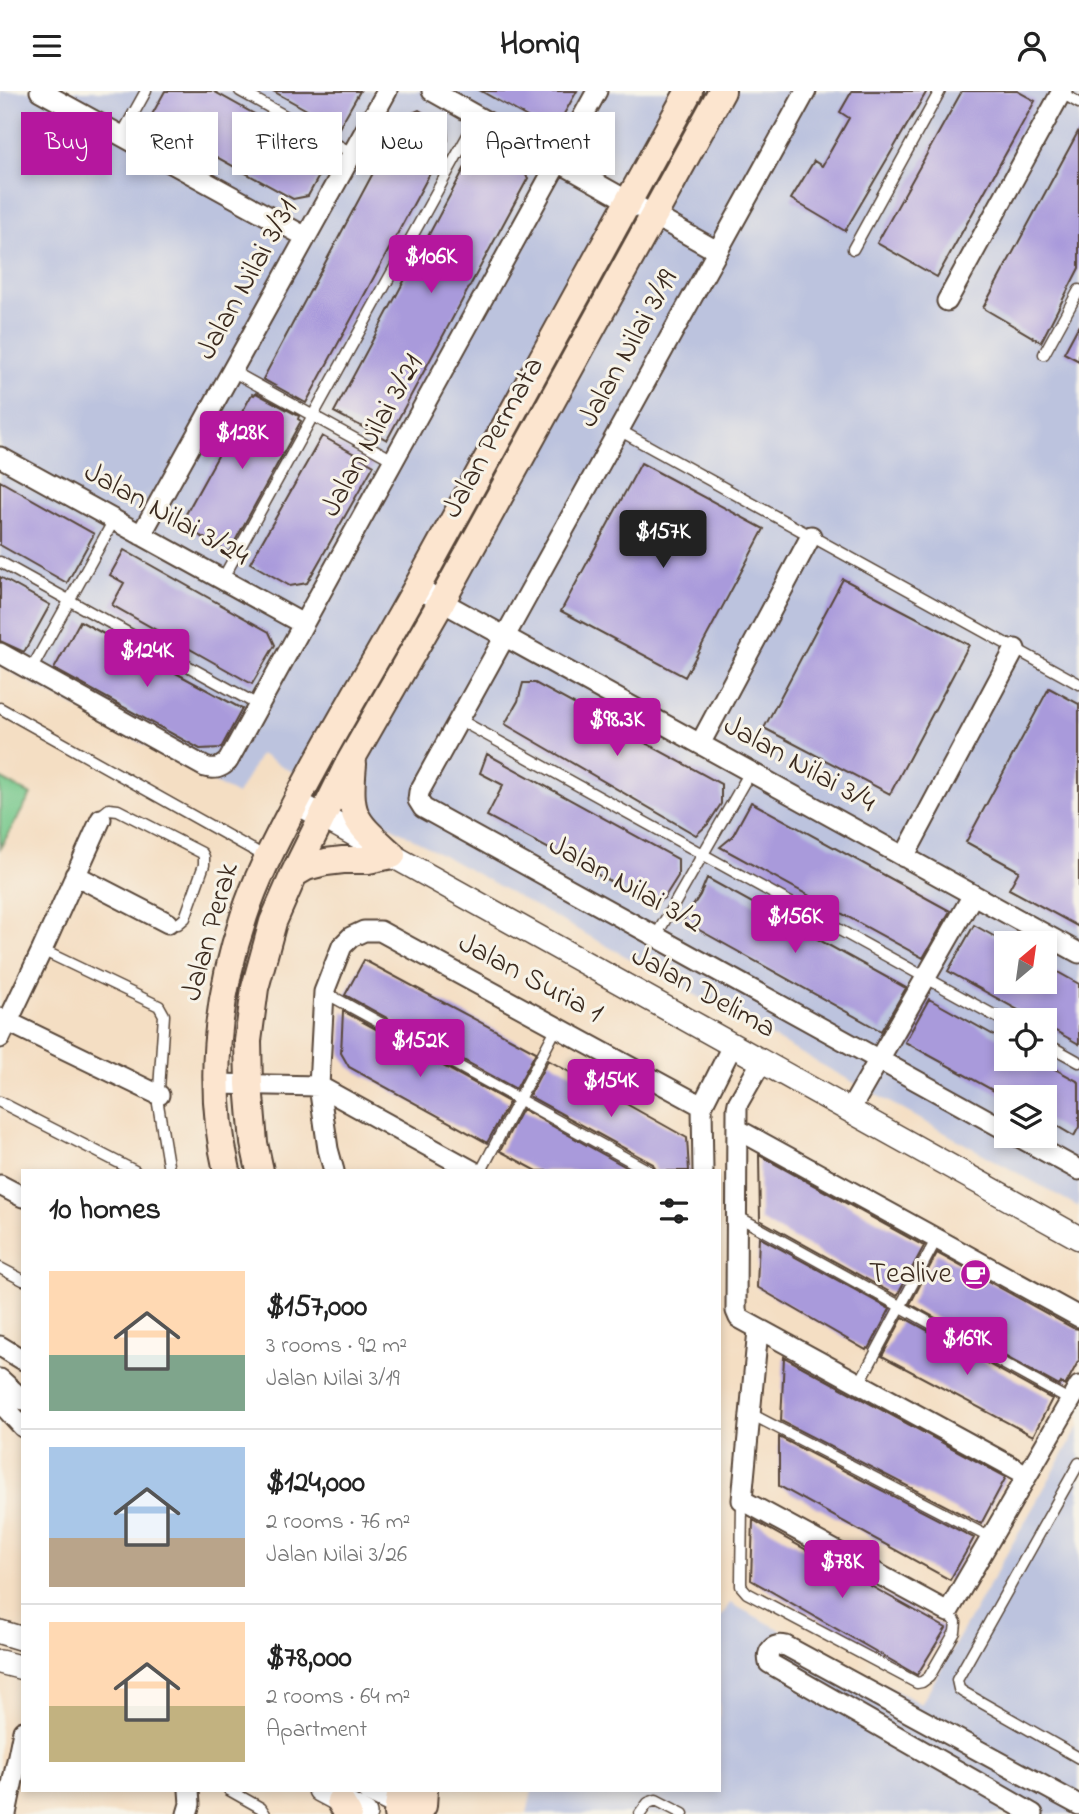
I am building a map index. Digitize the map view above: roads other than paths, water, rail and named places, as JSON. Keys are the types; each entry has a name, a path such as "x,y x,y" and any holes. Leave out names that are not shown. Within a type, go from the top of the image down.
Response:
{"main road":[{"name":"Jalan Permata","path":"296,802 417,588 688,91"},
{"name":"Jalan Permata","path":"322,817 722,91"},
{"path":"354,756 350,794 353,811 362,828 392,855"},
{"name":"Jalan Perak","path":"227,1169 222,1150 216,1084 217,1038 225,984 244,916 267,857 296,802"},
{"name":"Jalan Perak","path":"260,1169 254,1143 249,1084 248,1041 255,988 272,922 322,817"},
{"path":"294,873 326,862 368,860 392,855"},
{"path":"404,1808 423,1806 424,1792"},
{"path":"435,1814 439,1792"}],"street":[{"path":"40,91 306,237"},
{"name":"Jalan Nilai 3/31","path":"141,535 387,91"},
{"path":"432,91 469,112"},
{"name":"Jalan Nilai 3/21","path":"585,112 597,91"},
{"name":"Jalan Nilai 3/19","path":"505,636 806,91"},
{"path":"947,301 1060,92"},
{"name":"Jalan Nilai 3/21","path":"0,653 212,769 223,765 551,175"},
{"path":"581,175 717,251"},
{"name":"Jalan Nilai 3/24","path":"0,457 303,624"},
{"path":"700,744 811,536"},
{"name":"Jalan Nilai 3/4","path":"417,588 1079,953"},
{"name":"Jalan Nilai 3/2","path":"505,636 419,792 417,796 420,804 994,1123"},
{"path":"904,857 1016,649"},
{"name":"Jalan Delima","path":"296,802 1079,1238"},
{"path":"102,819 42,950 3,1026 159,1095"},
{"path":"75,875 168,923"},
{"path":"850,1110 973,895"},
{"name":"Jalan Suria 1","path":"324,992 342,946 351,937 364,931 380,931 702,1107"},
{"path":"324,992 320,1086 328,1149 333,1169"},
{"path":"703,1169 702,1107 733,1046"},
{"path":"762,1061 738,1103 737,1315 742,1321 1027,1475"},
{"path":"216,1084 320,1086 469,1169"},
{"path":"737,1129 1079,1317"},
{"path":"1041,1148 1075,1165"},
{"path":"0,1185 21,1196"},
{"path":"758,1329 742,1500 948,1612 1075,1394"},
{"path":"0,1346 21,1359"},
{"path":"0,1379 21,1398"},
{"path":"0,1402 21,1425"},
{"path":"0,1632 21,1638"},
{"path":"1033,1814 769,1663 769,1651 774,1646 786,1646 1079,1805"},
{"path":"0,1662 21,1667"},
{"path":"4,1810 21,1739"},
{"path":"187,1814 189,1792"},
{"path":"373,1792 404,1808"},
{"path":"336,1802 365,1814"}],"lane":[{"path":"121,135 146,91"},
{"path":"240,91 352,153"},
{"path":"853,249 940,91"},
{"path":"1060,92 1079,103"},
{"path":"222,580 461,148"},
{"path":"1044,354 1079,290"},
{"path":"232,371 393,460"},
{"path":"619,430 1079,684"},
{"path":"31,670 114,520"},
{"path":"0,562 258,705"},
{"path":"0,708 267,857"},
{"path":"458,719 994,1015"},
{"path":"656,936 750,772"},
{"path":"102,819 104,813 114,809 202,853 204,865 185,918 178,924 168,923"},
{"path":"42,950 159,1006 164,1015 158,1104 169,1169"},
{"path":"324,992 645,1169"},
{"path":"482,1169 557,1027"},
{"path":"1057,1050 1079,1062"},
{"path":"0,1102 131,1169"},
{"path":"737,1216 900,1306 1075,1394"},
{"path":"859,1384 937,1238"},
{"path":"0,1268 21,1279"},
{"path":"750,1413 991,1538"},
{"path":"1079,1463 957,1680 959,1689 963,1692 1079,1758"},
{"path":"742,1500 741,1582 747,1593 917,1683 929,1677 955,1632 956,1622 948,1612"},
{"path":"233,1792 261,1808 265,1814"},
{"path":"640,1814 648,1803 656,1800 682,1814"}],"place":[{"name":"Tealive","path":"975,1275"}]}
